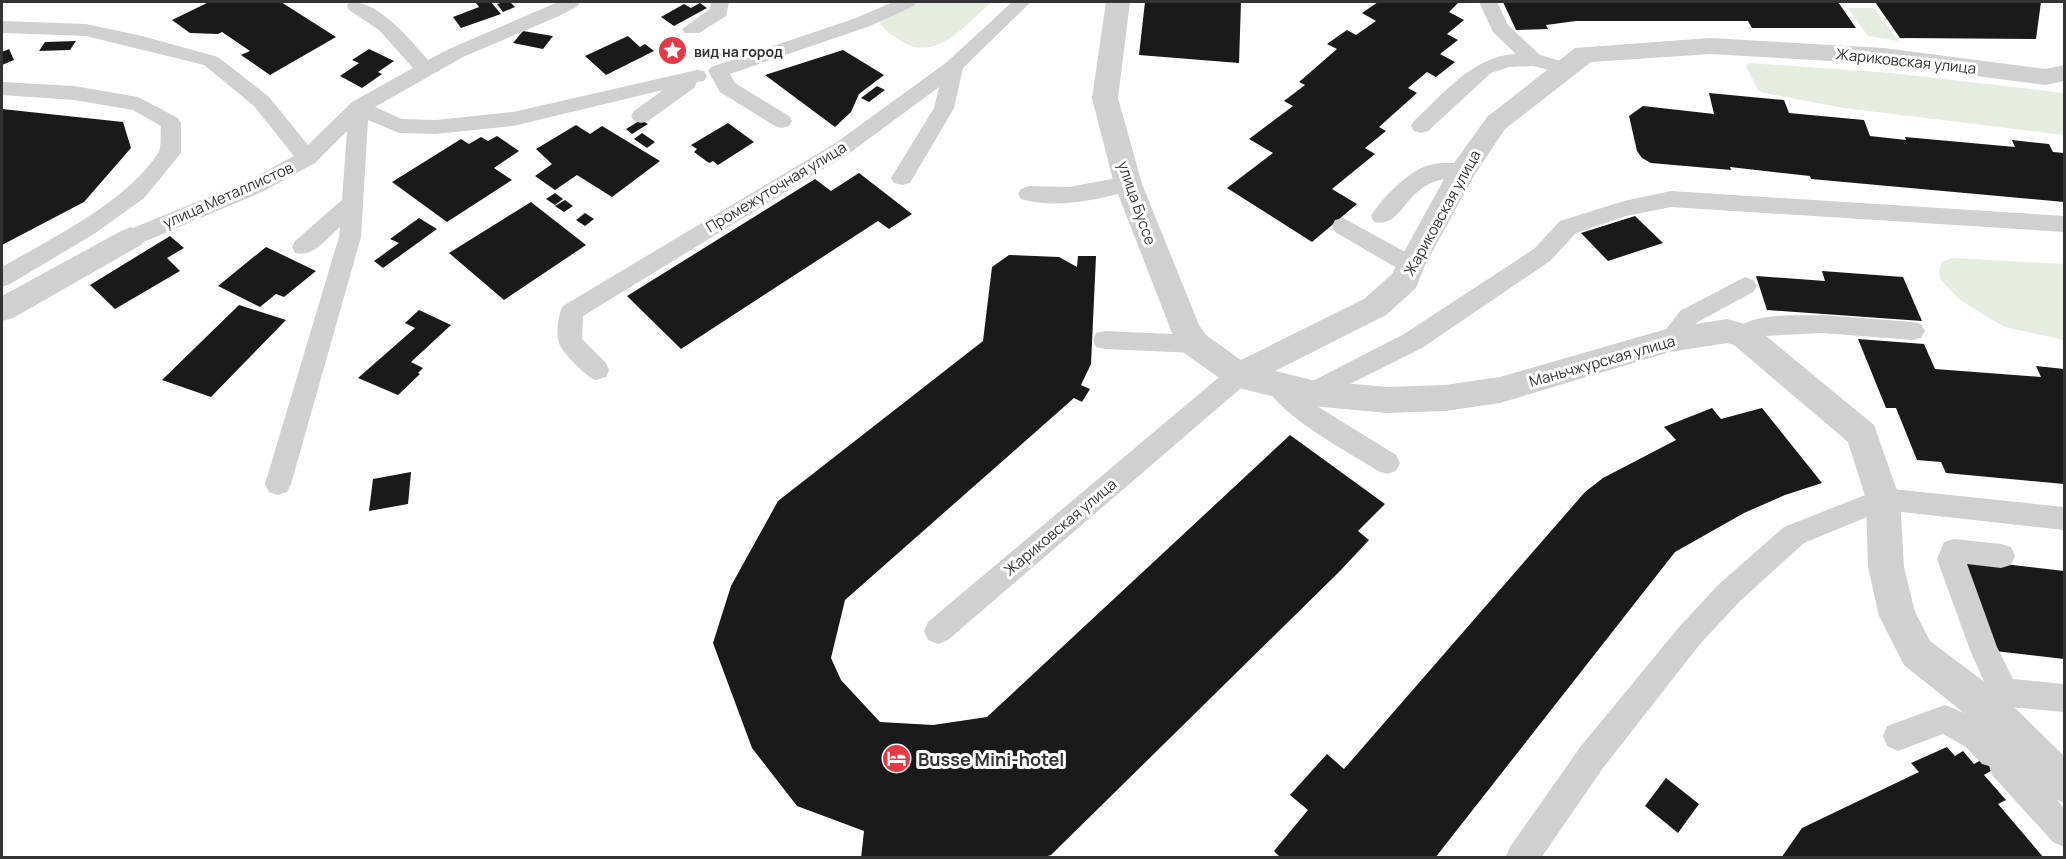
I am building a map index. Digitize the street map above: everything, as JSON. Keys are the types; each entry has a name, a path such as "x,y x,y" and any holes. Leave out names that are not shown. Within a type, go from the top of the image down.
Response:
{"street":[{"name":"улица Буссе","path":"1118,2 1106,98 1128,184 1185,330 1195,344 1239,375"},
{"name":"Жариковская улица","path":"1239,375 1375,307 1405,280 1410,265 1463,170 1496,123 1584,54 1710,46 1884,56 2045,77 2064,73"},
{"name":"улица Металлистов","path":"2,309 131,238"},
{"name":"Маньчжурская улица","path":"1239,375 1312,393 1387,400 1445,398 1500,390 1670,340 1727,331 1744,335"},
{"path":"1744,335 1862,435 1883,499 1886,567 1897,616 1917,653 1996,700 2064,783"}],"lane":[{"name":"улица Металлистов","path":"131,238 256,186 307,158 359,107 425,69 571,2"},
{"path":"692,29 719,12 720,2"},
{"path":"782,121 727,87 718,70 864,22 907,2"},
{"name":"Промежуточная улица","path":"597,370 570,342 571,312 844,147 954,66 1022,2"},
{"path":"1488,2 1500,28 1533,60"},
{"path":"356,6 386,26 425,69"},
{"path":"2,27 86,30 142,42 211,61 261,101 307,158"},
{"path":"1421,126 1485,69 1507,61 1533,60 1565,68"},
{"path":"902,178 944,108 954,66"},
{"path":"278,484 350,237 359,107 399,126 436,127 513,119 698,76 641,116"},
{"path":"2,89 74,93 138,104 171,123 170,153 136,193 86,228 2,278"},
{"path":"1382,216 1407,189 1430,172 1463,170"},
{"path":"1029,194 1069,195 1128,184"},
{"path":"1312,393 1413,340 1488,293 1542,255 1568,227 1624,209 1671,199 2064,224"},
{"path":"303,247 353,202"},
{"path":"1343,226 1410,265"},
{"path":"1670,340 1689,317 1745,286"},
{"path":"1744,335 1759,327 1822,324 1913,332"},
{"path":"1105,340 1195,344"},
{"name":"Жариковская улица","path":"938,631 1239,375"},
{"path":"1276,384 1303,410 1387,463"},
{"path":"1521,858 1592,757 1690,635 1729,594 1794,535 1883,499 2064,519"},
{"path":"2001,556 1954,551 1951,559 1984,650 1996,700 2064,698"},
{"path":"1898,736 1945,719 1977,737 2064,831"}],"shaded area":[{"path":"896,2 992,2 949,39 924,48 912,46 892,35 882,26 879,20"},
{"path":"1848,8 1874,8 1898,41 1868,36"},
{"path":"1749,63 1892,73 2064,93 2064,135 1844,108 1764,93 1758,90 1746,66"},
{"path":"1952,258 2064,264 2064,340 2005,327 1960,300 1940,279 1939,270 1942,262"}],"building":[{"path":"209,2 281,2 336,37 270,75 241,55 250,51 222,32 218,34 190,33 172,20"},
{"path":"491,2 501,14 461,28 453,17 479,7 476,3"},
{"path":"510,2 515,7 503,12 497,4"},
{"path":"1145,2 1241,2 1239,63 1139,55"},
{"path":"1378,2 1459,2 1449,12 1464,20 1447,34 1458,40 1440,54 1455,62 1436,77 1427,72 1408,88 1417,93 1379,127 1386,131 1365,148 1375,154 1332,189 1357,204 1312,242 1227,188 1273,153 1249,139 1293,106 1284,101 1305,85 1299,82 1337,49 1327,44 1347,30 1356,35 1376,21 1362,13"},
{"path":"1503,2 1838,2 1856,28 1752,28 1748,21 1576,21 1546,25 1548,29 1516,30"},
{"path":"1875,2 2041,2 2036,39 1900,38"},
{"path":"700,3 707,8 674,26 661,17 684,4 691,8"},
{"path":"523,31 553,36 543,49 513,43"},
{"path":"628,36 640,47 645,44 654,51 606,75 585,56"},
{"path":"76,41 70,50 39,51 45,42"},
{"path":"9,49 14,60 2,65 2,52"},
{"path":"369,49 394,61 378,72 382,74 362,88 340,76 359,63 352,60"},
{"path":"843,50 884,75 859,94 851,112 835,127 765,75"},
{"path":"877,86 885,90 869,102 861,98"},
{"path":"1709,93 1784,100 1789,113 1864,120 1870,136 2015,147 2012,140 2049,144 2053,152 2064,153 2064,202 1811,179 1810,176 1730,167 1731,170 1651,163 1642,158 1637,151 1629,116 1643,106 1714,114"},
{"path":"2,109 123,122 131,148 84,202 2,245"},
{"path":"641,120 648,124 632,134 626,129"},
{"path":"728,123 754,142 718,165 713,161 709,163 694,152 697,149 691,145"},
{"path":"576,125 590,134 602,126 660,161 612,197 577,175 555,190 535,176 552,164 536,149"},
{"path":"642,133 655,142 647,148 634,139"},
{"path":"497,136 519,151 494,168 512,180 447,222 392,182 461,139 469,144 481,137 488,141"},
{"path":"859,173 912,214 889,229 878,221 681,349 627,296 815,179 831,191"},
{"path":"555,193 563,199 555,205 546,199"},
{"path":"565,200 573,206 564,212 555,206"},
{"path":"531,202 586,245 504,300 449,253"},
{"path":"585,213 594,219 585,226 576,220"},
{"path":"1635,216 1663,243 1608,261 1581,233"},
{"path":"419,218 437,229 383,268 374,261 399,243 390,239"},
{"path":"170,236 184,248 167,258 180,271 115,309 90,285"},
{"path":"266,247 316,271 284,297 276,294 260,307 218,286"},
{"path":"1009,255 1059,257 1077,267 1078,256 1096,256 1091,364 1081,385 1090,389 1082,402 1074,398 845,600 831,658 841,680 880,722 933,725 987,717 1290,435 1385,504 1358,531 1369,540 1339,572 1051,855 1041,858 861,858 864,831 797,806 752,748 713,643 731,586 778,501 983,341 992,267"},
{"path":"1822,271 1903,277 1922,321 1767,310 1756,276 1825,281"},
{"path":"239,305 286,320 211,397 162,380"},
{"path":"419,310 451,325 411,362 423,368 418,373 420,374 398,395 358,378 415,328 405,323"},
{"path":"1858,339 1924,344 1935,369 2041,377 2036,366 2064,369 2064,484 1946,473 1941,462 1917,460 1896,408 1886,408"},
{"path":"1712,408 1721,419 1762,408 1822,483 1785,495 1744,513 1675,552 1435,858 1281,858 1274,851 1308,810 1290,795 1327,754 1344,769 1585,492 1603,478 1676,440 1664,427"},
{"path":"411,472 408,504 369,511 373,479"},
{"path":"1961,559 2064,571 2064,659 1995,651"},
{"path":"1947,747 1955,756 1963,751 1974,764 1993,753 2019,754 1984,775 2006,800 1998,804 2044,858 1781,858 1802,828 1919,772 1911,763"},
{"path":"1666,778 1699,804 1678,833 1645,806"}],"place":[{"name":"вид на город","path":"673,51"},
{"name":"Busse Mini-hotel","path":"897,759"}]}
